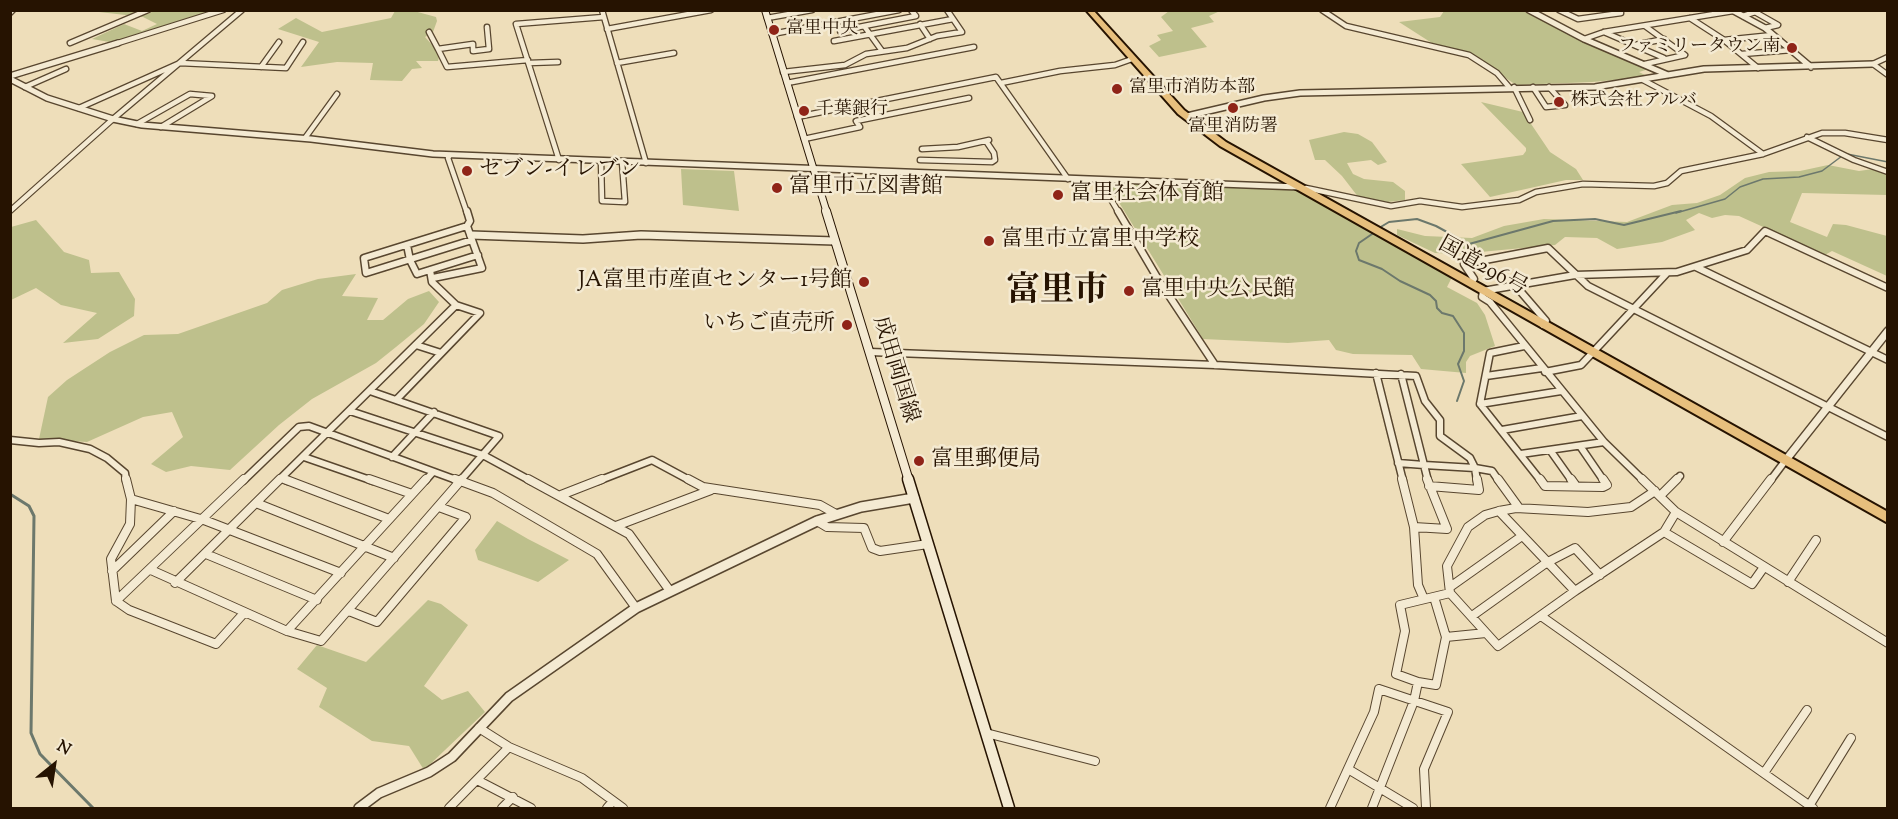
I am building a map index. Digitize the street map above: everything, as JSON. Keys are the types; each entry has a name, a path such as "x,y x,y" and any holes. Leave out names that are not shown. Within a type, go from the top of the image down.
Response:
{"highway":[{"name":"国道296号","path":"1089,10 1187,116 1223,144 1887,518"}],"main road":[{"name":"成田両国線","path":"766,14 1009,808"}],"street":[{"path":"70,43 148,10"},
{"path":"10,78 223,10"},
{"path":"10,211 113,119 242,10"},
{"path":"602,10 646,163"},
{"path":"607,29 711,10"},
{"path":"766,14 812,10"},
{"path":"772,34 899,10"},
{"path":"840,31 916,16 911,10"},
{"path":"783,72 845,65 866,54 907,48 930,39 962,32 947,10"},
{"path":"1322,10 1346,26 1469,55 1497,73 1512,87 1530,120"},
{"path":"1532,12 1543,10"},
{"path":"1559,10 1578,19 1621,13 1620,10"},
{"path":"1584,39 1604,32 1732,11 1765,28 1811,67"},
{"path":"1532,12 1584,39 1668,75"},
{"path":"1743,16 1755,12 1778,25 1765,28"},
{"path":"559,160 516,24 604,17"},
{"path":"1689,18 1724,40 1758,68"},
{"path":"834,41 871,36 920,24 953,19"},
{"path":"920,24 930,39"},
{"path":"864,26 882,51"},
{"path":"1644,26 1685,55 1645,64"},
{"path":"473,51 489,49 487,27"},
{"path":"429,32 447,67 558,62"},
{"path":"1604,32 1664,58"},
{"path":"1724,40 1773,34"},
{"path":"1635,45 1664,39"},
{"path":"261,67 279,42"},
{"path":"79,108 180,63 286,68 303,42"},
{"path":"438,49 473,44 473,65"},
{"path":"787,83 974,47"},
{"path":"1741,54 1792,50"},
{"path":"617,63 674,53"},
{"path":"1187,116 1264,98 1300,93 1595,87 1714,69 1872,64 1887,57"},
{"path":"1001,83 1060,71 1115,65 1132,58"},
{"path":"1872,64 1887,75"},
{"path":"25,87 66,69"},
{"path":"797,117 996,77 1068,179"},
{"path":"10,78 47,98 113,119 160,128 305,138 450,155 1299,187 1391,207 1420,201 1462,207 1519,200 1536,192 1584,184 1628,188 1654,186 1667,183 1681,171 1763,154 1822,133 1845,133 1887,140"},
{"path":"1643,80 1711,116 1763,154"},
{"path":"1533,87 1546,106 1565,105 1549,87"},
{"path":"137,124 190,94 212,96 160,128"},
{"path":"305,138 337,94"},
{"path":"804,138 860,127 856,121 969,98"},
{"path":"1807,137 1854,160 1887,172"},
{"path":"919,172 920,160 922,148 939,149 988,140 995,158 992,162 920,160"},
{"path":"450,155 448,158 470,221 467,226 364,258 366,273 410,260 472,237 583,239 641,235 836,241"},
{"path":"601,161 602,201 625,202 622,162"},
{"path":"1100,181 1158,279 1215,365"},
{"path":"433,278 482,268 467,226"},
{"path":"1887,288 1765,231 1747,250 1667,273 1575,275 1484,291 1482,297 1490,302 1604,442 1676,512 1887,643"},
{"path":"407,245 410,260 417,274 478,255"},
{"path":"1471,284 1474,279 1464,264 1548,248 1588,286 1887,437"},
{"path":"1696,266 1887,360"},
{"path":"397,399 480,313 456,305 432,282 430,270"},
{"path":"1485,376 1581,365 1667,273"},
{"path":"1515,285 1546,321 1543,325"},
{"path":"175,584 456,305"},
{"path":"1723,542 1887,331"},
{"path":"416,345 441,353"},
{"path":"1480,404 1490,353 1524,346"},
{"path":"870,352 1215,365 1308,372 1416,376 1425,401 1440,420 1440,436 1470,458 1475,468 1479,490 1430,486"},
{"path":"1376,373 1414,526 1418,585 1424,599"},
{"path":"1401,374 1430,486 1447,529 1414,526"},
{"path":"151,570 175,584 287,631 321,641 499,436 370,391"},
{"path":"1480,404 1562,391"},
{"path":"1480,404 1545,486 1603,487 1607,485 1580,446"},
{"path":"350,411 483,455 561,495 629,534 670,591"},
{"path":"392,457 434,412"},
{"path":"1502,429 1582,416"},
{"path":"116,601 204,520 298,427 309,426 493,493 597,554 636,608"},
{"path":"10,440 39,443 59,442 90,449 107,458 125,473 127,490 131,498 130,524 111,559 116,601 129,610 216,644 244,613"},
{"path":"1521,454 1604,442"},
{"path":"1550,450 1576,486"},
{"path":"304,457 412,494"},
{"path":"561,495 652,460 703,487 819,505 836,514"},
{"path":"1398,463 1492,471 1519,508"},
{"path":"287,631 433,472"},
{"path":"1676,512 1664,532 1498,646 1450,590 1447,566 1468,527 1485,515 1519,508 1588,512 1631,507 1658,494 1680,476"},
{"path":"281,478 389,519"},
{"path":"616,526 713,489"},
{"path":"131,498 204,520 341,573"},
{"path":"359,808 379,794 429,772 452,758 509,697 534,677 597,638 636,608 817,521 836,514 914,498"},
{"path":"256,503 394,558"},
{"path":"348,611 377,622 466,517 439,507"},
{"path":"112,571 174,510"},
{"path":"1498,512 1575,591"},
{"path":"817,521 827,527 864,528 872,548 880,551 928,544"},
{"path":"1664,532 1752,584 1764,567"},
{"path":"1434,597 1446,637 1436,685 1418,682 1396,674 1405,631 1400,604 1434,597 1450,590 1522,536"},
{"path":"1788,582 1815,540"},
{"path":"1472,616 1546,563 1575,548 1600,574"},
{"path":"206,554 317,600"},
{"path":"1541,616 1811,807 1851,738"},
{"path":"1446,637 1485,633"},
{"path":"1372,808 1414,700 1418,682"},
{"path":"1330,808 1374,712 1378,689 1449,712 1424,770 1426,808"},
{"path":"1764,773 1806,710"},
{"path":"479,728 509,747 582,778 623,808"},
{"path":"986,733 1095,761"},
{"path":"449,808 509,747"},
{"path":"1348,769 1413,808"},
{"path":"477,780 531,808"},
{"path":"502,808 513,797"},
{"path":"607,808 614,801"}],"green space":[{"path":"155,10 212,11 115,43 92,39 124,24 142,31 157,24 143,17 99,12 144,11 140,13 148,14"},
{"path":"395,11 414,11 436,17 437,21 433,32 425,37 434,47 439,57 438,61 416,61 422,68 412,69 402,81 370,80 373,63 337,62 301,67 319,42 278,29 296,18 322,32 391,18"},
{"path":"1169,11 1220,11 1209,16 1214,22 1191,28 1207,47 1159,57 1149,46 1161,40 1157,35 1173,31 1161,17"},
{"path":"1444,11 1523,11 1570,35 1649,69 1639,72 1649,77 1516,85 1474,56 1449,54 1399,22 1440,17"},
{"path":"1481,102 1523,112 1550,152 1576,169 1583,180 1566,180 1490,197 1461,164 1523,155 1526,148"},
{"path":"1344,132 1358,134 1372,142 1387,162 1378,165 1371,160 1347,163 1353,174 1364,179 1393,182 1405,191 1405,200 1388,202 1359,198 1342,176 1325,160 1315,160 1309,140"},
{"path":"1828,165 1859,171 1887,167 1887,195 1802,193 1790,222 1827,237 1833,224 1846,225 1887,236 1887,276 1832,251 1825,255 1739,216 1725,215 1712,218 1699,213 1686,220 1695,230 1662,242 1617,249 1597,238 1565,237 1555,245 1459,254 1435,253 1397,235 1397,229 1425,236 1472,238 1504,226 1544,219 1627,222 1672,205 1697,203 1720,195 1745,178 1769,172 1800,171"},
{"path":"681,169 734,171 739,211 683,205"},
{"path":"1107,183 1298,188 1452,277 1447,287 1477,303 1485,315 1495,346 1470,356 1466,362 1466,373 1421,369 1412,355 1353,354 1336,350 1329,340 1288,343 1203,339"},
{"path":"36,220 64,252 89,260 91,273 119,272 135,299 134,316 98,339 63,343 97,313 61,305 36,288 11,300 11,227"},
{"path":"356,274 342,296 378,298 367,320 383,320 408,299 429,291 439,302 424,324 396,347 376,363 312,399 279,425 230,470 191,466 166,472 151,464 183,437 172,412 143,417 87,442 39,439 48,397 67,380 110,352 144,335 178,334 267,303 282,290 318,279"},
{"path":"497,521 569,560 538,582 478,560 475,550"},
{"path":"428,600 441,604 468,625 424,686 442,700 468,691 485,712 424,770 409,746 372,741 319,707 327,688 297,669 317,645 366,662"}],"waterway":[{"path":"1847,154 1888,162"},
{"path":"1676,213 1725,199 1740,187 1763,179 1799,177 1822,171 1842,156"},
{"path":"1379,228 1389,222 1417,219 1436,226 1469,244 1553,221 1595,219 1624,225 1681,211"},
{"path":"1375,232 1359,243 1356,251 1359,260 1382,269 1400,281 1430,295 1436,301 1437,308 1442,313 1453,316 1464,333 1464,351 1458,364 1464,381 1457,401"},
{"path":"10,494 29,506 34,516 31,733 40,754 93,808"}],"place":[{"name":"富里中央","path":"774,30"},
{"name":"ファミリータウン南","path":"1792,48"},
{"name":"富里市消防本部","path":"1117,89"},
{"name":"株式会社アルバ","path":"1559,102"},
{"name":"富里消防署","path":"1233,108"},
{"name":"千葉銀行","path":"804,111"},
{"name":"セブン-イレブン","path":"467,171"},
{"name":"富里市立図書館","path":"777,188"},
{"name":"富里社会体育館","path":"1058,195"},
{"name":"富里市立富里中学校","path":"989,241"},
{"name":"JA富里市産直センター1号館","path":"864,282"},
{"name":"富里中央公民館","path":"1129,291"},
{"name":"いちご直売所","path":"847,325"},
{"name":"富里郵便局","path":"919,461"}],"district":[{"name":"富里市","path":"1057,294"}]}
